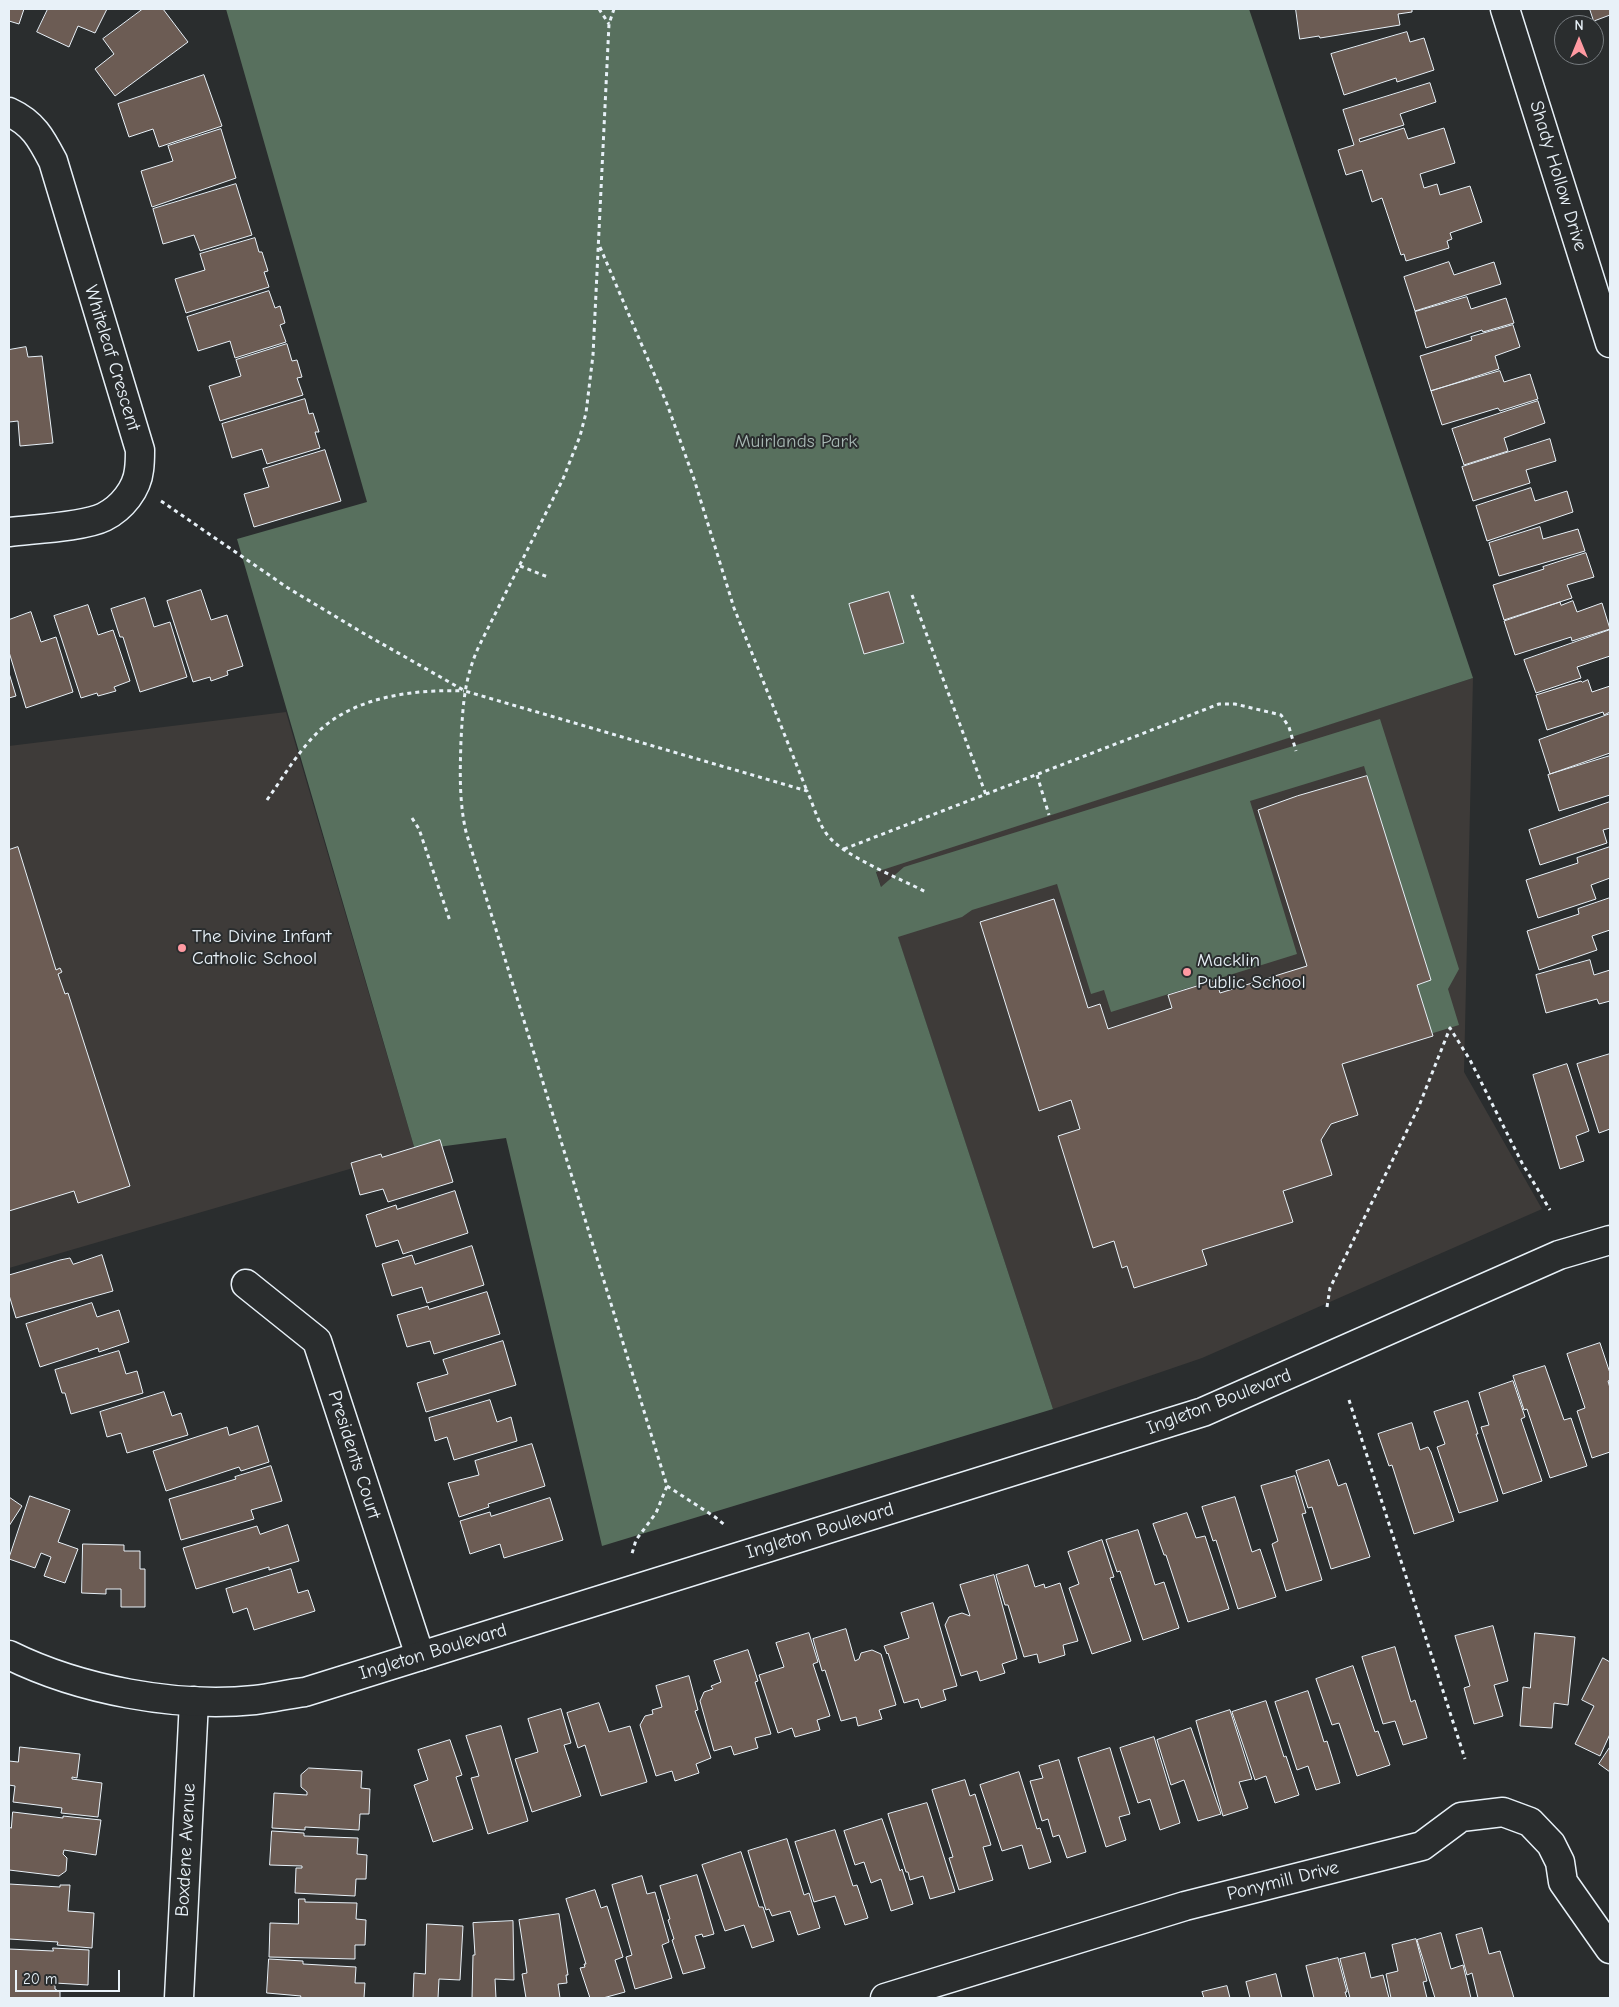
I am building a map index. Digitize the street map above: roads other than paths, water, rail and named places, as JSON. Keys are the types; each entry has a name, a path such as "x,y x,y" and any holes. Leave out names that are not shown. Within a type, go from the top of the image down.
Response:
{"street":[{"name":"Shady Hollow Drive","path":"1505,9 1610,343"},
{"name":"Whiteleaf Crescent","path":"9,112 22,118 41,137 53,161 140,450 140,470 136,484 126,500 103,518 9,532"},
{"name":"Ingleton Boulevard","path":"9,1655 60,1676 120,1692 194,1701 256,1700 304,1692 1203,1412 1559,1256 1610,1240"},
{"name":"Presidents Court","path":"246,1284 317,1341 420,1656"},
{"name":"Boxdene Avenue","path":"178,1998 194,1701"},
{"name":"Ponymill Drive","path":"885,1998 1185,1906 1422,1846 1461,1817 1503,1812 1530,1822 1551,1844 1560,1862 1563,1882 1610,1949"}],"place":[{"name":"The Divine Infant Catholic School","path":"182,948"},
{"name":"Macklin Public School","path":"1187,972"}],"park label":[{"name":"Muirlands Park","path":"796,442"}]}
